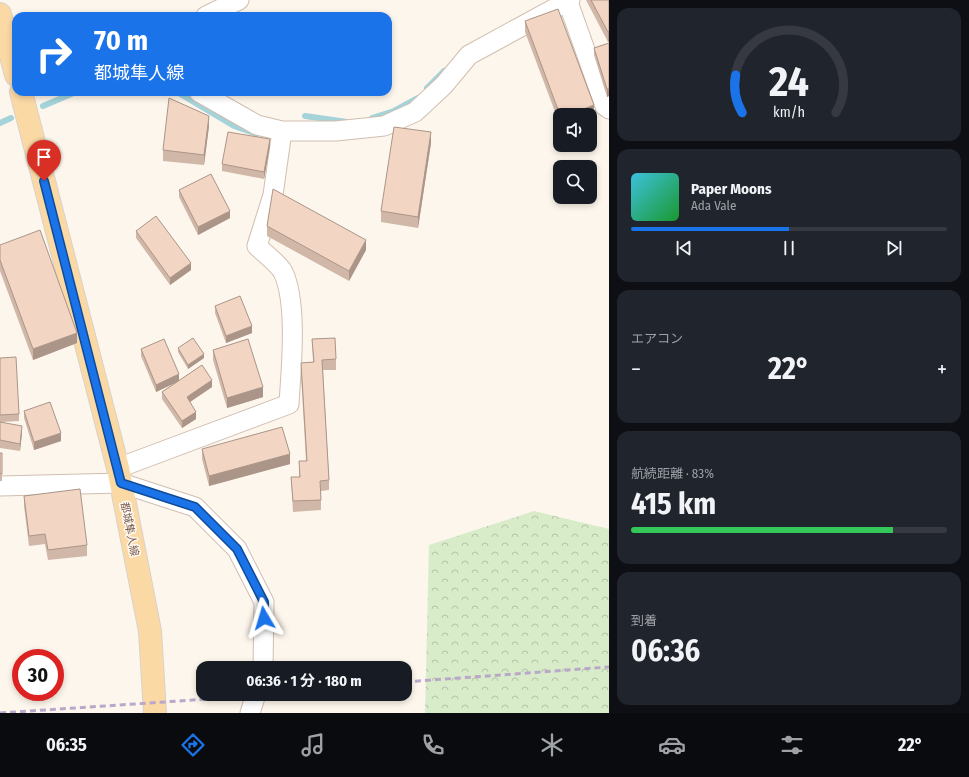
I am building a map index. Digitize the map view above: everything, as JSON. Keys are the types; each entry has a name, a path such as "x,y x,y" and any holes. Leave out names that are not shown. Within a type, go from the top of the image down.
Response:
{"main road":[{"path":"0,14 12,57"},
{"name":"都城隼人線","path":"22,96 120,475 150,631 155,713"}],"street":[{"path":"214,12 239,0"},
{"path":"206,96 257,125 282,131 336,131 384,126 415,112 444,85 469,55 569,1 605,106 609,109"},
{"path":"0,486 120,475 289,404 293,338 289,289 282,271 257,246 273,195 282,131"},
{"path":"120,475 195,507 237,549 264,602 263,661"},
{"path":"250,713 254,701"}],"green space":[{"path":"534,511 609,529 609,713 425,713 429,545"}],"building":[{"path":"591,0 609,0 608,32"},
{"path":"558,9 594,105 586,108 557,108 525,21"},
{"path":"609,43 609,89 607,89 594,48"},
{"path":"169,98 209,116 204,155 163,150"},
{"path":"394,127 431,132 418,217 381,211"},
{"path":"228,132 270,139 264,172 222,164"},
{"path":"211,174 230,211 198,227 179,190"},
{"path":"273,189 366,240 349,271 267,226"},
{"path":"156,216 191,263 170,278 136,231"},
{"path":"40,230 77,333 33,349 0,260 0,245"},
{"path":"240,296 252,326 226,336 215,306"},
{"path":"193,338 204,354 188,365 178,348"},
{"path":"335,338 336,359 322,360 329,480 320,481 321,500 293,501 291,477 300,477 299,461 307,461 301,363 314,362 312,339"},
{"path":"164,339 179,374 156,385 141,349"},
{"path":"248,339 263,387 227,398 213,350"},
{"path":"16,357 19,414 0,415 0,358"},
{"path":"202,365 212,380 187,397 196,412 182,421 162,392"},
{"path":"50,402 61,433 34,442 24,411"},
{"path":"0,422 22,426 20,444 0,440"},
{"path":"282,427 290,454 209,476 202,449"},
{"path":"0,453 2,453 2,474 0,473"},
{"path":"80,489 87,545 48,550 45,534 29,536 24,496"}],"waterway":[{"path":"427,88 444,71"},
{"path":"43,106 67,96"},
{"path":"184,96 234,126 257,134"},
{"path":"372,118 394,111 418,98"},
{"path":"305,116 347,122"},
{"path":"0,123 11,118"}],"railway":[{"path":"412,681 609,667"},
{"path":"0,713 196,700"}],"route":[{"path":"44,181 76,299 112,441 121,483 195,507 237,549 264,602 264,618"}]}
